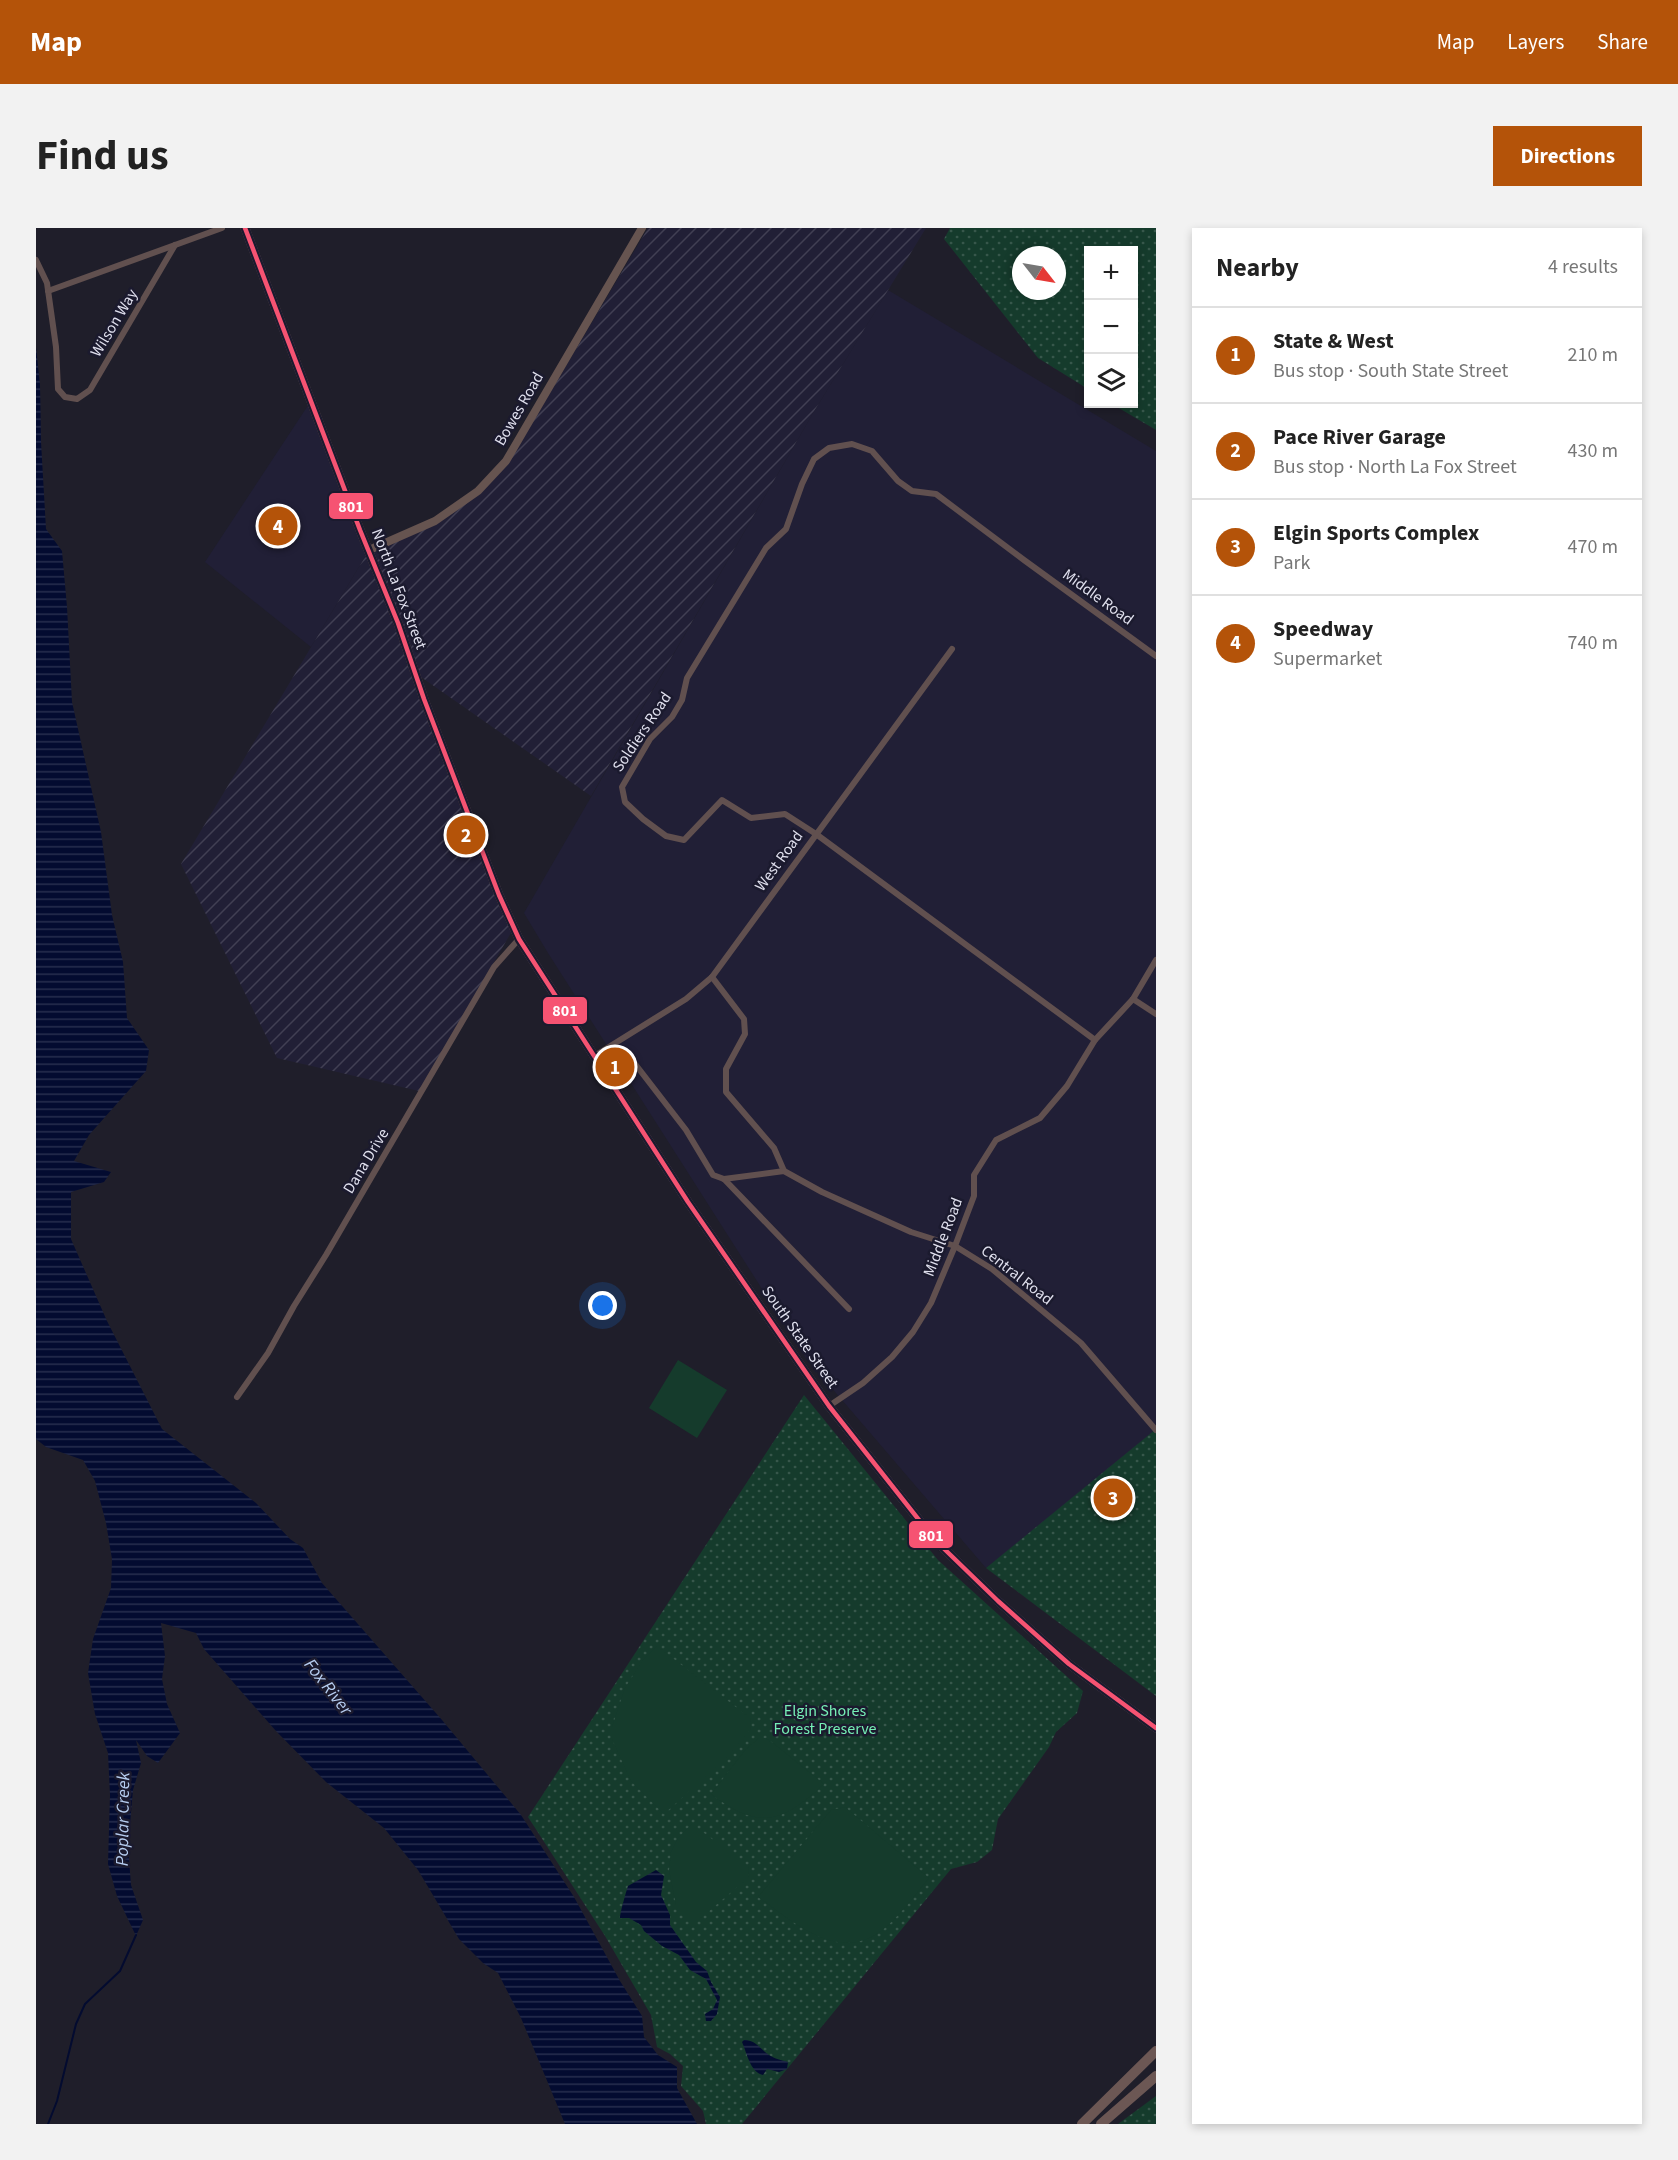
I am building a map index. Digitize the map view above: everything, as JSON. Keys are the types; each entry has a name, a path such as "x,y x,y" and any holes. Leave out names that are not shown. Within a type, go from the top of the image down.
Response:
{"highway":[{"path":"1083,2124 1156,2051"},
{"path":"1083,2124 1156,2062"},
{"path":"1103,2124 1156,2076"},
{"path":"1103,2124 1156,2086"}],"main road":[{"name":"North La Fox Street","path":"245,228 398,623 424,699 499,895"},
{"name":"South State Street","path":"499,895 519,939 596,1055 688,1202 829,1406 934,1539 998,1601 1069,1664 1156,1728"}],"street":[{"path":"36,260 47,283 48,291 222,228"},
{"name":"Bowes Road","path":"369,550 435,521 478,491 506,461 642,228"},
{"name":"Wilson Way","path":"48,291 56,347 58,388 65,397 77,399 90,390 176,245"},
{"name":"Soldiers Road","path":"1024,561 936,494 912,491 898,481 872,451 852,444 829,448 814,459 802,484 786,529 766,548 687,678 682,700 672,717 650,739 622,787 624,802 666,836 684,840 722,800 751,818 785,814 816,834 1095,1040"},
{"name":"Middle Road","path":"1024,561 1156,656"},
{"name":"West Road","path":"596,1055 686,999 712,977 952,650"},
{"name":"Dana Drive","path":"237,1397 268,1353 494,967 519,939"},
{"name":"Middle Road","path":"829,1406 863,1383 892,1358 912,1332 931,1303 955,1246 974,1196 974,1175 996,1140 1040,1118 1067,1086 1095,1040 1133,999 1156,960"},
{"path":"712,977 744,1019 745,1034 726,1069 726,1092 774,1148 784,1171 724,1179"},
{"path":"1133,999 1156,1014"},
{"path":"632,1060 686,1130 713,1175 724,1179 849,1309"},
{"name":"Central Road","path":"784,1171 822,1192 911,1232 955,1246 992,1269 1081,1343 1156,1430"}],"shaded area":[{"path":"648,228 926,228 813,413 591,796 421,677 373,552 437,523 509,462"},
{"path":"888,290 1156,451 1156,1435 986,1568 806,1358 524,913 813,413"},
{"path":"309,404 368,552 311,647 205,562"},
{"path":"368,552 512,931 419,1091 277,1058 181,864"}],"green space":[{"path":"950,228 1156,228 1156,430 1119,408 1138,408 1138,246 1084,246 1084,387 1038,358 944,239"},
{"path":"678,1360 727,1390 697,1438 649,1408"},
{"name":"Elgin Shores Forest Preserve","path":"804,1395 938,1560 1083,1691 1077,1713 1056,1732 1049,1747 998,1819 992,1850 977,1862 951,1869 742,2124 706,2124 703,2111 681,2086 683,2066 670,2054 657,2047 651,2015 605,1936 528,1817"},
{"path":"1156,1429 1156,1696 986,1568"},
{"path":"657,1646 750,1718 751,1729 726,1758 664,1814 631,1781 612,1739 612,1727 625,1688 643,1660"},
{"path":"759,1738 765,1738 773,1743 824,1784 795,1807 770,1817 743,1814 711,1794 746,1749"},
{"path":"845,1807 929,1878 886,1927 869,1938 852,1943 836,1942 819,1937 803,1929 758,1897 831,1810"},
{"path":"692,1824 748,1866 749,1877 695,1923 676,1905 669,1870 671,1852 678,1838"},
{"path":"1156,2096 1156,2124 1118,2124"}],"water":[{"name":"Fox River","path":"36,347 40,385 46,529 62,551 72,702 101,832 112,915 123,962 127,1018 149,1050 146,1071 89,1135 74,1161 111,1172 104,1182 71,1192 71,1239 107,1321 162,1429 256,1503 290,1539 303,1548 322,1583 442,1720 521,1815 574,1897 642,2016 644,2037 658,2055 677,2067 677,2088 697,2124 565,2124 521,2018 498,1973 483,1963 459,1939 418,1870 384,1828 326,1782 276,1731 204,1649 196,1633 161,1623 165,1656 162,1679 167,1704 180,1733 158,1763 147,1756 136,1740 141,1763 133,1790 128,1846 131,1885 143,1920 136,1936 117,1896 108,1864 110,1795 108,1753 95,1714 88,1673 93,1639 111,1588 112,1559 106,1523 95,1481 83,1460 46,1447 36,1439"},
{"path":"656,1870 664,1876 661,1895 670,1915 670,1925 696,1962 707,1971 720,1997 717,2014 711,2021 706,2021 705,2014 713,2009 717,2000 706,1979 690,1970 679,1955 662,1946 644,1931 641,1925 629,1918 620,1918 628,1886"},
{"path":"744,2040 755,2043 774,2058 788,2062 787,2069 779,2072 767,2069 763,2075 759,2073 750,2062 742,2042"}],"waterway":[{"name":"Poplar Creek","path":"48,2124 57,2101 76,2024 85,2004 120,1971 136,1935"}],"transit line":[{"name":"801","path":"245,228 360,530 398,623 424,699 499,895 519,939 688,1202 829,1406 934,1539 998,1601 1069,1664 1156,1728"}],"place":[{"name":"Speedway","path":"278,526"},
{"name":"Pace River Garage","path":"466,835"},
{"name":"State & West","path":"615,1067"},
{"name":"Elgin Sports Complex","path":"1113,1498"}]}
